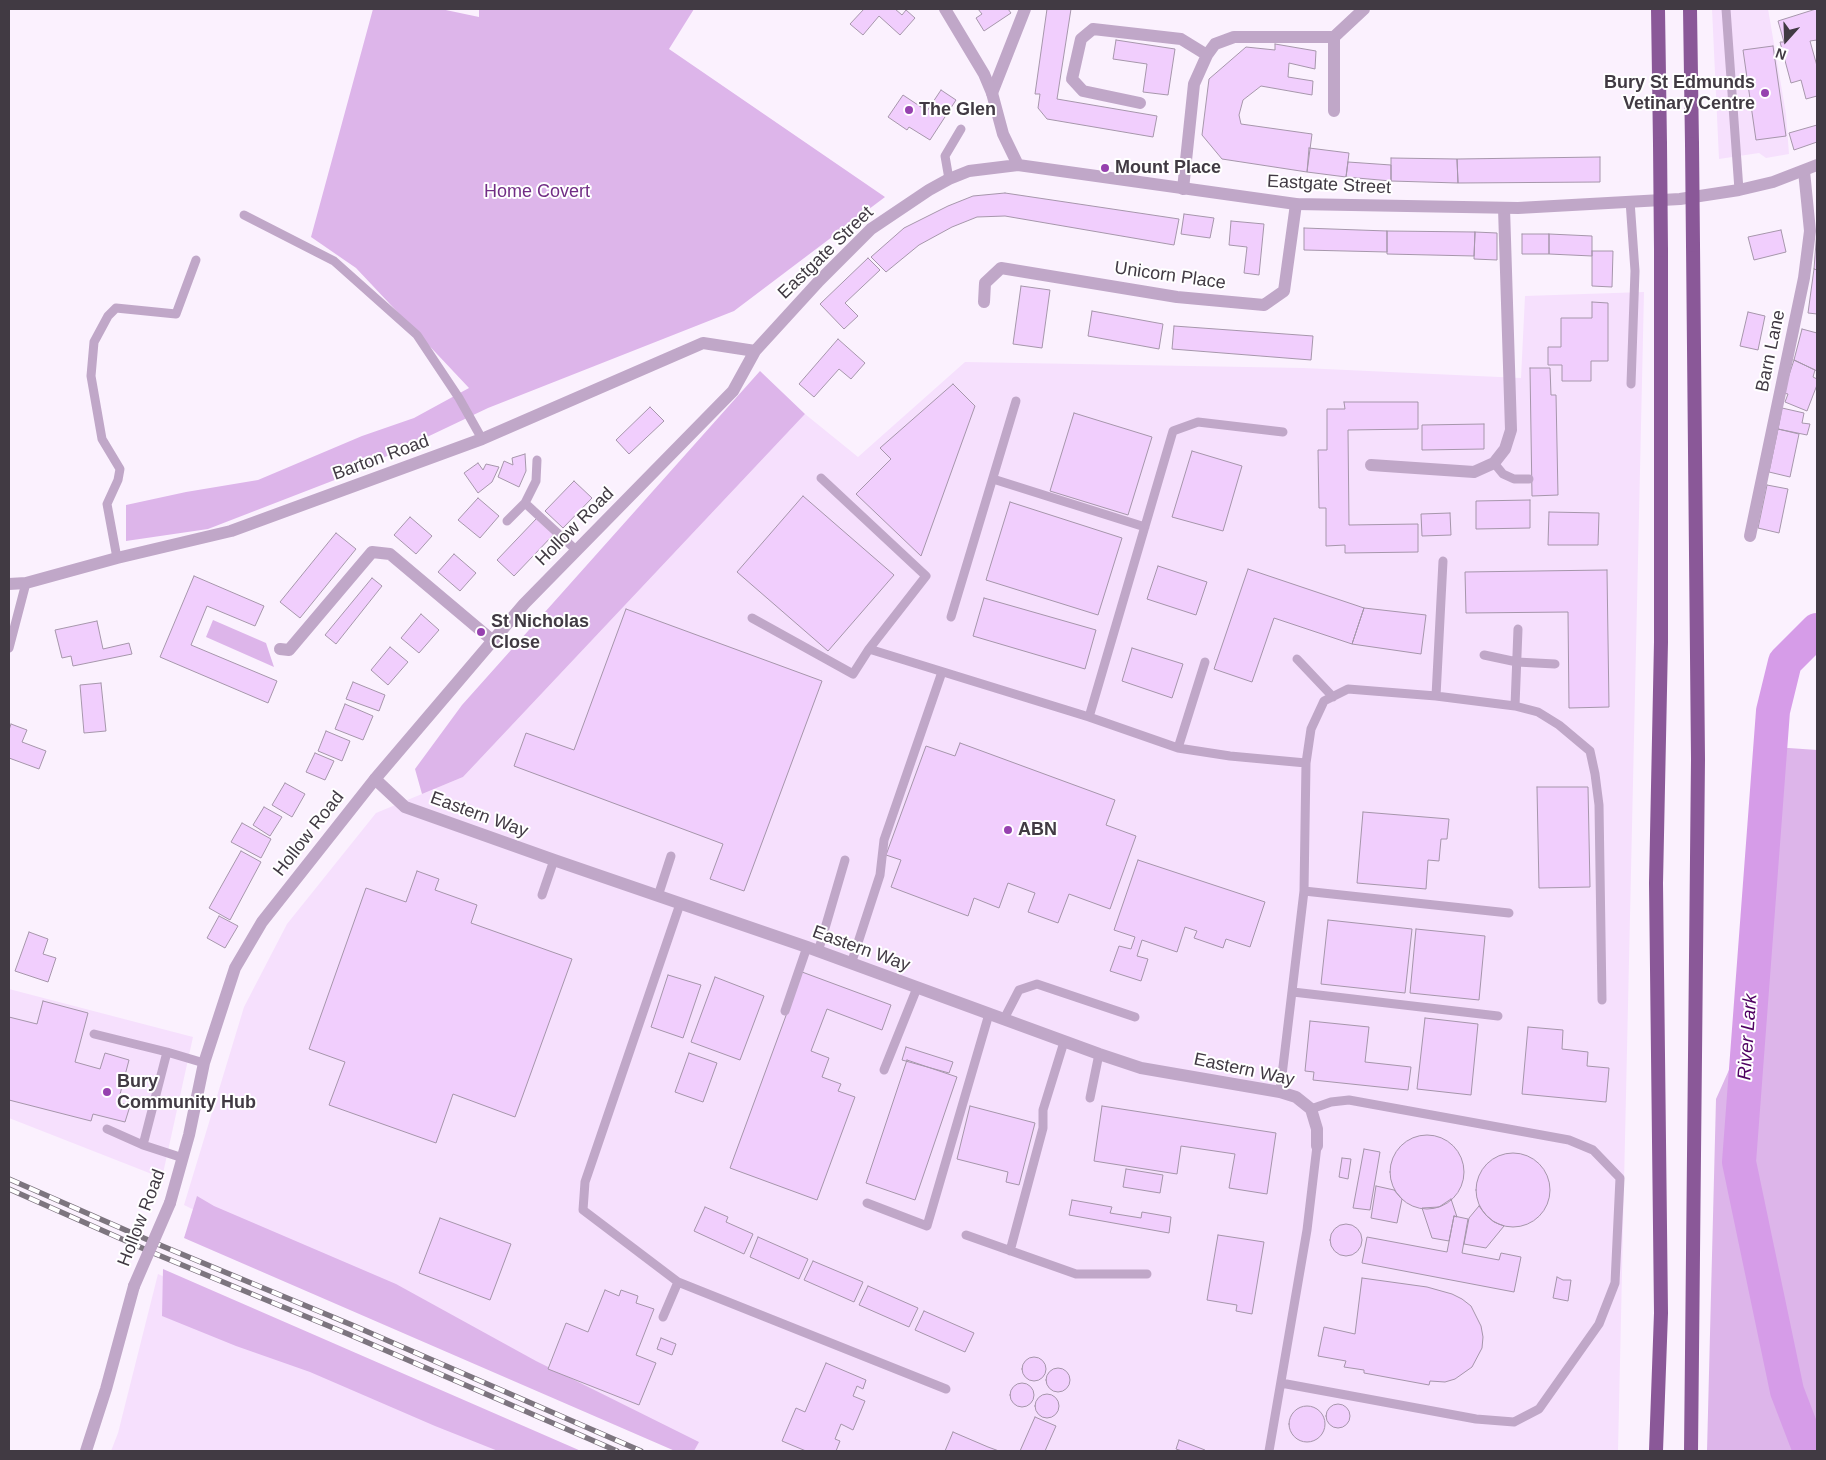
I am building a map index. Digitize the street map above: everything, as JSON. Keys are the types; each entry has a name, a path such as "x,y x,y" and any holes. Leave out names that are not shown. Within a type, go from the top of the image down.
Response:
{"highway":[{"path":"1656,1451 1661,1313 1656,883 1661,642 1661,250 1658,9"},
{"path":"1690,9 1698,769 1691,1451"}],"street":[{"path":"945,9 984,74 992,93 1003,134 1018,165"},
{"path":"992,93 1025,9"},
{"path":"1183,189 1194,84 1207,55 1215,44 1234,38 1334,37 1363,9"},
{"path":"1140,103 1083,91 1072,79 1081,39 1093,29 1180,40 1207,55"},
{"path":"1334,37 1334,111"},
{"name":"Eastgate Street","path":"754,351 819,281 872,229 928,190 969,171 1018,165 1296,204 1504,208 1680,199 1739,190 1773,182 1817,165"},
{"name":"Barn Lane","path":"1750,536 1804,278 1810,231 1804,171"},
{"name":"Unicorn Place","path":"984,302 985,283 1001,268 1177,298 1264,305 1284,291 1296,204"},
{"path":"1372,465 1474,472 1494,463 1505,449 1512,430 1504,208"},
{"name":"Barton Road","path":"9,584 26,583 117,558 231,531 482,439 703,343 754,351"},
{"name":"Hollow Road","path":"89,1450 134,1286 170,1203 183,1158 204,1063 235,968 262,922 374,779 492,640 576,550 732,391 754,351"},
{"path":"280,649 289,650 372,552 390,554 492,640"},
{"name":"Eastern Way","path":"374,779 406,807 812,949 1064,1042 1141,1068 1280,1092 1296,1097 1311,1109 1317,1129 1317,1146"}],"lane":[{"path":"1726,9 1739,190"},
{"path":"949,179 945,156 961,129"},
{"path":"1630,201 1635,271 1631,384"},
{"path":"244,215 334,261 417,335 459,398 482,439"},
{"path":"117,558 107,504 118,480 120,468 102,439 91,376 94,342 108,316 116,308 176,314 196,260"},
{"path":"951,617 1016,401"},
{"path":"1089,718 1173,431 1198,422 1283,432"},
{"path":"507,521 525,503 536,480 537,460"},
{"path":"1494,463 1503,474 1514,479 1529,480"},
{"path":"752,618 853,674 869,649 926,576 821,478"},
{"path":"993,479 1145,527"},
{"path":"525,503 576,550"},
{"path":"1436,696 1443,561"},
{"path":"9,648 26,583"},
{"path":"1515,706 1518,629"},
{"path":"869,649 1178,748 1230,756 1306,763"},
{"path":"1484,655 1517,662 1556,664"},
{"path":"1297,659 1333,697"},
{"path":"1178,748 1205,662"},
{"path":"851,964 880,875 884,840 942,672"},
{"path":"1280,1092 1304,891 1306,763 1311,729 1324,701 1348,689 1436,696 1515,706 1538,712 1559,725 1590,751 1599,805 1602,1000"},
{"path":"658,896 671,856"},
{"path":"542,895 554,860"},
{"path":"785,1010 812,949 845,860"},
{"path":"1304,891 1509,913"},
{"path":"680,904 586,1182 583,1210 678,1282 946,1389"},
{"path":"1004,1019 1019,990 1037,984 1135,1017"},
{"path":"884,1070 916,988"},
{"path":"1293,992 1498,1016"},
{"path":"867,1203 927,1226 989,1014"},
{"path":"94,1034 204,1063"},
{"path":"1010,1251 1043,1128 1043,1110 1064,1042"},
{"path":"143,1144 167,1052"},
{"path":"1090,1098 1099,1054"},
{"path":"1280,1382 1476,1419 1514,1422 1539,1409 1599,1324 1615,1283 1620,1178 1593,1150 1569,1140 1348,1100 1331,1102 1311,1109"},
{"path":"107,1129 183,1158"},
{"path":"1269,1451 1307,1230 1317,1146"},
{"path":"966,1236 1076,1274 1147,1274"},
{"path":"663,1317 678,1282"}],"shaded area":[{"path":"1712,9 1768,9 1786,114 1789,154 1766,158 1759,153 1719,159"},
{"path":"1644,292 1618,1451 687,1451 184,1205 244,1007 287,924 376,813 463,777 805,414 858,457 965,362 1303,368 1521,378 1525,296"},
{"path":"9,989 193,1037 162,1178 9,1118"},
{"path":"158,1274 566,1451 111,1451 118,1433"}],"green space":[{"name":"Home Covert","path":"373,9 441,9 479,17 479,9 694,9 669,49 885,197 734,311 488,408 345,476 208,529 126,541 126,505 186,492 258,480 362,436 414,418 469,388 356,268 311,237"},
{"path":"760,371 805,414 463,777 422,794 415,769 462,705"},
{"path":"213,620 266,643 274,667 206,637"},
{"path":"1760,746 1817,750 1817,1451 1707,1451 1716,1099 1737,1052"},
{"path":"197,1196 214,1206 396,1284 536,1361 699,1442 694,1451 675,1451 184,1238"},
{"path":"163,1269 581,1451 498,1451 310,1372 236,1346 162,1316"}],"building":[{"path":"864,9 895,9 902,15 906,10 915,18 900,35 879,16 863,35 850,24"},
{"path":"978,9 1008,9 1011,13 984,31 976,18 982,14"},
{"path":"1047,9 1071,9 1057,99 1157,116 1153,137 1047,119 1038,108 1040,94 1035,94"},
{"path":"1817,9 1817,40 1810,41 1817,66 1817,96 1806,99 1801,80 1791,83 1780,42 1784,42 1778,21"},
{"path":"1116,40 1175,49 1168,95 1143,92 1147,64 1113,59"},
{"path":"1275,44 1316,51 1315,69 1289,63 1288,77 1313,81 1312,95 1261,86 1243,100 1239,115 1241,124 1312,134 1307,172 1222,159 1202,135 1209,79 1246,47 1275,50"},
{"name":"Bury St Edmunds Vetinary Centre","path":"1773,46 1786,136 1756,140 1743,50"},
{"path":"941,90 956,100 930,140 909,127 907,130 888,117 903,95 927,111"},
{"path":"1817,125 1817,142 1794,150 1789,133"},
{"path":"1309,148 1349,153 1346,177 1307,172"},
{"path":"1600,157 1600,182 1458,183 1457,159"},
{"path":"1391,158 1457,159 1458,183 1391,181"},
{"path":"1348,162 1391,165 1391,181 1346,177"},
{"path":"1005,193 1179,219 1174,245 1005,216 977,217 952,227 919,245 886,272 871,257 904,228 948,206 973,196"},
{"path":"1184,214 1214,218 1210,238 1181,234"},
{"path":"1231,221 1264,224 1259,275 1244,273 1247,247 1229,245"},
{"path":"1304,228 1387,231 1387,252 1304,250"},
{"path":"1781,230 1786,252 1754,260 1748,237"},
{"path":"1817,230 1817,270 1814,269"},
{"path":"1387,231 1475,232 1474,256 1387,254"},
{"path":"1475,232 1497,233 1497,260 1474,259"},
{"path":"1522,234 1549,234 1549,254 1522,254"},
{"path":"1549,234 1592,236 1592,256 1549,254"},
{"path":"1592,251 1613,251 1612,287 1592,286"},
{"path":"868,258 880,270 845,303 858,316 844,329 820,304"},
{"path":"1814,269 1817,270 1817,314 1808,313"},
{"path":"1021,286 1050,290 1042,348 1013,344"},
{"path":"1592,302 1608,303 1608,361 1591,361 1591,381 1562,381 1562,365 1548,365 1548,347 1561,347 1561,318 1592,318"},
{"path":"1092,311 1163,324 1159,349 1088,336"},
{"path":"1748,312 1765,316 1758,350 1740,346"},
{"path":"1174,326 1313,336 1311,360 1172,349"},
{"path":"1802,329 1817,333 1817,371 1794,360"},
{"path":"838,339 865,363 851,379 839,369 814,397 799,384"},
{"path":"1794,360 1815,370 1813,377 1817,379 1817,385 1807,411 1785,402 1788,394 1783,393"},
{"path":"1530,368 1550,368 1551,395 1556,395 1558,495 1532,496"},
{"path":"953,384 975,406 921,556 856,494 891,459 880,448"},
{"path":"1344,402 1418,402 1418,429 1348,430 1349,525 1418,524 1418,552 1345,553 1345,545 1326,546 1326,508 1319,508 1318,450 1327,450 1327,409 1345,409"},
{"path":"650,407 664,421 629,454 616,440"},
{"path":"1782,408 1804,413 1802,423 1810,424 1807,435 1778,429"},
{"path":"1074,413 1152,437 1128,515 1050,491"},
{"path":"1484,424 1484,449 1422,450 1422,425"},
{"path":"1778,429 1799,434 1790,477 1769,472"},
{"path":"1192,451 1242,466 1223,531 1172,517"},
{"path":"525,454 526,471 519,487 498,477 504,461 513,465 512,458"},
{"path":"478,463 483,470 486,464 499,467 492,482 478,493 464,473"},
{"path":"574,481 592,498 563,528 545,511"},
{"path":"1767,485 1788,489 1779,533 1758,528"},
{"path":"803,496 894,575 828,651 737,572"},
{"path":"478,498 499,516 480,538 458,520"},
{"path":"1530,500 1530,528 1476,529 1476,501"},
{"path":"1010,502 1122,538 1098,615 986,580"},
{"path":"1549,512 1599,513 1598,545 1548,545"},
{"path":"1450,513 1451,535 1422,536 1421,514"},
{"path":"410,517 432,536 416,554 394,535"},
{"path":"537,518 554,534 514,576 497,560"},
{"path":"336,533 356,549 300,618 280,602"},
{"path":"454,554 476,573 460,591 438,572"},
{"path":"1158,566 1207,582 1196,615 1147,599"},
{"path":"1248,569 1364,608 1352,644 1274,618 1252,682 1214,669"},
{"path":"1607,570 1609,707 1569,708 1568,612 1466,613 1465,572"},
{"path":"194,576 264,606 255,626 207,606 191,645 277,681 268,703 160,657"},
{"path":"372,578 382,586 336,644 325,635"},
{"path":"984,598 1096,630 1085,669 973,636"},
{"path":"1364,608 1426,615 1421,654 1352,644"},
{"path":"626,609 822,681 744,891 710,879 723,844 514,766 526,733 574,750"},
{"path":"421,614 439,630 419,653 401,638"},
{"path":"97,621 103,649 129,643 132,654 73,666 71,656 62,658 55,630"},
{"path":"390,647 408,662 388,685 371,670"},
{"path":"1132,648 1183,664 1172,698 1122,681"},
{"path":"353,682 385,695 379,711 346,699"},
{"path":"101,683 106,731 84,733 80,685"},
{"path":"345,704 373,716 363,740 335,729"},
{"path":"11,724 27,730 22,742 46,751 39,769 9,758 9,730"},
{"path":"326,731 350,741 342,761 318,751"},
{"name":"ABN","path":"960,743 1115,800 1106,825 1136,836 1110,909 1069,894 1058,923 1028,912 1035,893 1008,883 999,908 974,898 968,916 891,887 901,860 886,855 926,746 955,756"},
{"path":"315,753 334,761 325,780 306,772"},
{"path":"285,783 305,794 292,817 272,805"},
{"path":"1537,787 1588,787 1590,887 1539,888"},
{"path":"264,807 282,817 270,836 253,825"},
{"path":"1363,812 1449,819 1447,839 1441,839 1439,861 1428,860 1426,889 1357,883"},
{"path":"242,823 271,839 261,858 231,842"},
{"path":"241,851 261,862 230,920 209,908"},
{"path":"1138,860 1265,902 1250,947 1226,939 1223,948 1194,938 1197,931 1185,927 1177,952 1142,940 1137,956 1148,959 1141,981 1110,971 1119,946 1131,949 1135,937 1114,930"},
{"path":"417,871 439,879 435,890 477,905 471,923 572,959 515,1117 453,1094 436,1143 329,1105 345,1062 309,1049 366,888 406,902"},
{"path":"219,916 238,926 225,948 207,938"},
{"path":"1328,920 1412,929 1405,993 1321,984"},
{"path":"1416,929 1485,936 1479,1000 1410,993"},
{"path":"29,932 48,939 43,954 56,958 48,982 15,971"},
{"path":"802,972 891,1005 882,1030 827,1009 811,1051 829,1058 822,1077 841,1084 838,1091 855,1097 817,1200 730,1168"},
{"path":"668,975 701,985 683,1038 651,1027"},
{"path":"715,977 764,996 740,1060 691,1042"},
{"path":"43,1001 88,1013 75,1062 100,1069 105,1053 129,1060 118,1102 130,1106 125,1122 93,1114 91,1121 9,1100 9,1017 37,1024"},
{"path":"1425,1018 1478,1024 1471,1095 1417,1089"},
{"path":"1310,1021 1369,1027 1365,1062 1411,1067 1408,1090 1313,1080 1314,1072 1305,1071"},
{"path":"1528,1027 1563,1030 1562,1049 1588,1052 1587,1066 1609,1068 1606,1102 1522,1094"},
{"path":"906,1047 953,1062 949,1073 902,1060"},
{"path":"689,1053 717,1063 703,1102 675,1092"},
{"path":"907,1060 957,1077 915,1200 866,1183"},
{"path":"970,1106 1035,1123 1019,1185 1006,1182 1008,1172 957,1159"},
{"path":"1102,1106 1276,1133 1267,1194 1229,1188 1235,1154 1181,1146 1177,1174 1094,1161"},
{"path":"1427,1135 1441,1138 1453,1146 1461,1158 1464,1172 1461,1186 1453,1198 1441,1206 1427,1209 1413,1206 1401,1198 1393,1186 1390,1172 1393,1158 1401,1146 1413,1138"},
{"path":"1364,1149 1380,1152 1370,1210 1353,1208"},
{"path":"1513,1153 1527,1156 1539,1164 1547,1176 1550,1190 1547,1204 1539,1216 1527,1224 1513,1227 1499,1224 1487,1216 1479,1204 1476,1190 1479,1176 1487,1164 1499,1156"},
{"path":"1342,1158 1351,1159 1348,1179 1339,1177"},
{"path":"1126,1169 1163,1175 1160,1193 1123,1187"},
{"path":"1376,1186 1394,1190 1402,1199 1397,1223 1371,1218"},
{"path":"1451,1199 1457,1217 1454,1216 1449,1241 1432,1238 1422,1208 1439,1207"},
{"path":"1072,1200 1112,1207 1110,1213 1141,1218 1142,1212 1171,1217 1169,1233 1069,1215"},
{"path":"1479,1206 1494,1222 1504,1226 1486,1248 1464,1244 1469,1218"},
{"path":"705,1207 728,1217 726,1222 753,1234 744,1254 694,1231"},
{"path":"1454,1216 1468,1219 1462,1253 1499,1260 1501,1253 1521,1257 1514,1292 1362,1263 1367,1237 1447,1252"},
{"path":"440,1218 511,1244 490,1300 419,1273"},
{"path":"1346,1224 1352,1225 1357,1229 1361,1234 1361,1246 1357,1251 1352,1255 1346,1256 1340,1255 1335,1251 1331,1246 1330,1240 1331,1234 1335,1229 1340,1225"},
{"path":"1218,1235 1264,1242 1252,1314 1236,1311 1237,1305 1207,1300"},
{"path":"758,1237 808,1259 799,1279 750,1257"},
{"path":"813,1261 863,1282 854,1302 804,1280"},
{"path":"1557,1277 1563,1280 1571,1280 1568,1301 1553,1298"},
{"path":"1362,1278 1427,1287 1452,1294 1471,1306 1481,1326 1483,1337 1482,1348 1472,1367 1455,1379 1445,1382 1430,1381 1429,1385 1364,1373 1364,1370 1344,1367 1346,1361 1318,1356 1324,1327 1355,1334"},
{"path":"868,1286 918,1308 909,1327 859,1305"},
{"path":"605,1290 619,1296 621,1290 638,1296 636,1303 654,1309 636,1355 656,1363 639,1405 548,1369 566,1323 588,1332"},
{"path":"924,1311 974,1333 965,1352 915,1330"},
{"path":"661,1338 676,1344 672,1355 657,1349"},
{"path":"1034,1357 1043,1360 1046,1369 1043,1378 1034,1381 1025,1378 1022,1369 1025,1360"},
{"path":"826,1363 866,1380 863,1389 857,1386 853,1396 865,1401 853,1430 841,1424 835,1439 840,1441 836,1451 806,1451 782,1441 796,1408 805,1412"},
{"path":"1058,1368 1067,1371 1070,1380 1067,1389 1058,1392 1049,1389 1046,1380 1049,1371"},
{"path":"1022,1383 1031,1386 1034,1395 1031,1404 1022,1407 1013,1404 1010,1395 1013,1386"},
{"path":"1047,1394 1056,1397 1059,1406 1056,1415 1047,1418 1038,1415 1035,1406 1038,1397"},
{"path":"1338,1404 1347,1407 1350,1416 1347,1425 1338,1428 1329,1425 1326,1416 1329,1407"},
{"path":"1307,1406 1314,1407 1320,1411 1324,1417 1324,1431 1320,1437 1314,1441 1307,1442 1300,1441 1294,1437 1290,1431 1289,1424 1290,1417 1294,1411 1300,1407"},
{"path":"1035,1417 1056,1426 1045,1451 1020,1451"},
{"path":"953,1432 988,1447 999,1451 945,1451"},
{"path":"1179,1440 1205,1450 1182,1451 1176,1449"}],"waterway":[{"name":"River Lark","path":"1810,1451 1787,1391 1739,1162 1773,711 1785,662 1817,630"}],"railway":[{"path":"9,1179 641,1451"},
{"path":"9,1189 151,1252 348,1334 617,1451"}],"place":[{"name":"Bury St Edmunds Vetinary Centre","path":"1765,93"},
{"name":"The Glen","path":"909,110"},
{"name":"Mount Place","path":"1105,168"},
{"name":"St Nicholas Close","path":"481,632"},
{"name":"ABN","path":"1008,830"},
{"name":"Bury Community Hub","path":"107,1092"}]}
